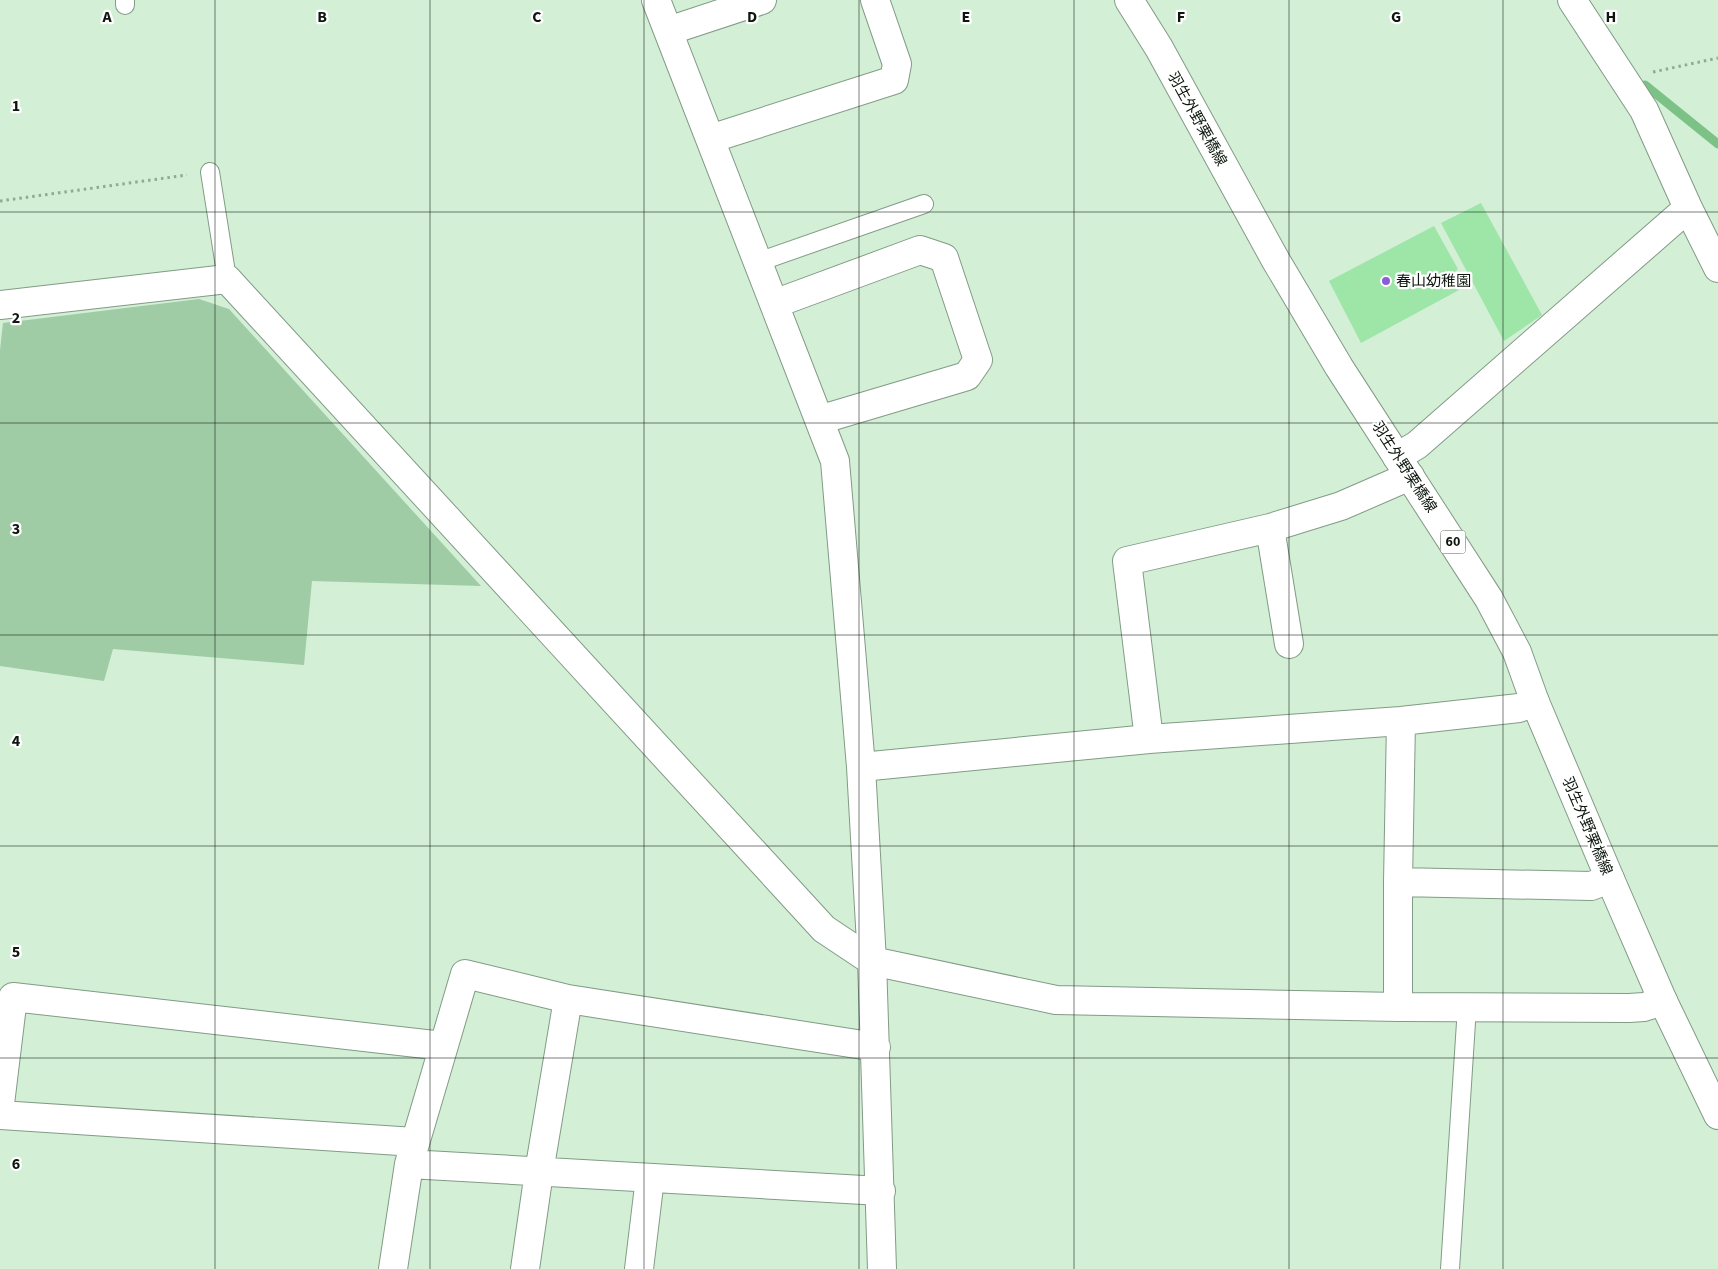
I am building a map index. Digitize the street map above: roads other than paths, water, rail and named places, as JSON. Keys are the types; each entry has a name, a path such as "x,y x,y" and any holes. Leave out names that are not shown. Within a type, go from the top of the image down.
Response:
{"street":[{"path":"656,0 835,461 861,767 876,1046 882,1269"},
{"path":"668,31 762,0"},
{"path":"710,139 894,80 897,64 875,0"},
{"name":"羽生外野栗橋線","path":"1129,0 1159,48 1270,250 1338,367 1489,599 1517,652 1535,702 1610,880 1663,1001 1718,1115"},
{"path":"1572,0 1644,110 1688,208 1718,268"},
{"path":"1149,739 1127,561 1270,528 1342,506 1404,466 1418,445 1688,208"},
{"path":"774,304 920,250 944,258 978,360 967,376 819,420"},
{"path":"0,304 227,279 824,929 872,961 1056,1000 1398,1007 1629,1008 1644,1007 1663,1001"},
{"path":"1270,528 1289,644"},
{"path":"861,767 1149,739 1401,721 1519,708 1535,702"},
{"path":"1398,1007 1401,721"},
{"path":"1398,882 1591,886 1610,880"},
{"path":"393,1269 412,1153 464,974 568,999 876,1046"},
{"path":"0,1104 13,997 443,1046"},
{"path":"525,1269 568,999"},
{"path":"0,1115 412,1153 539,1172 881,1191"},
{"path":"639,1269 650,1178"}],"lane":[{"path":"210,172 227,279"},
{"path":"758,262 924,204"},
{"path":"1450,1269 1467,1007"}],"waterway":[{"path":"1645,85 1718,144"}],"place":[{"name":"春山幼稚園","path":"1386,281"}]}
